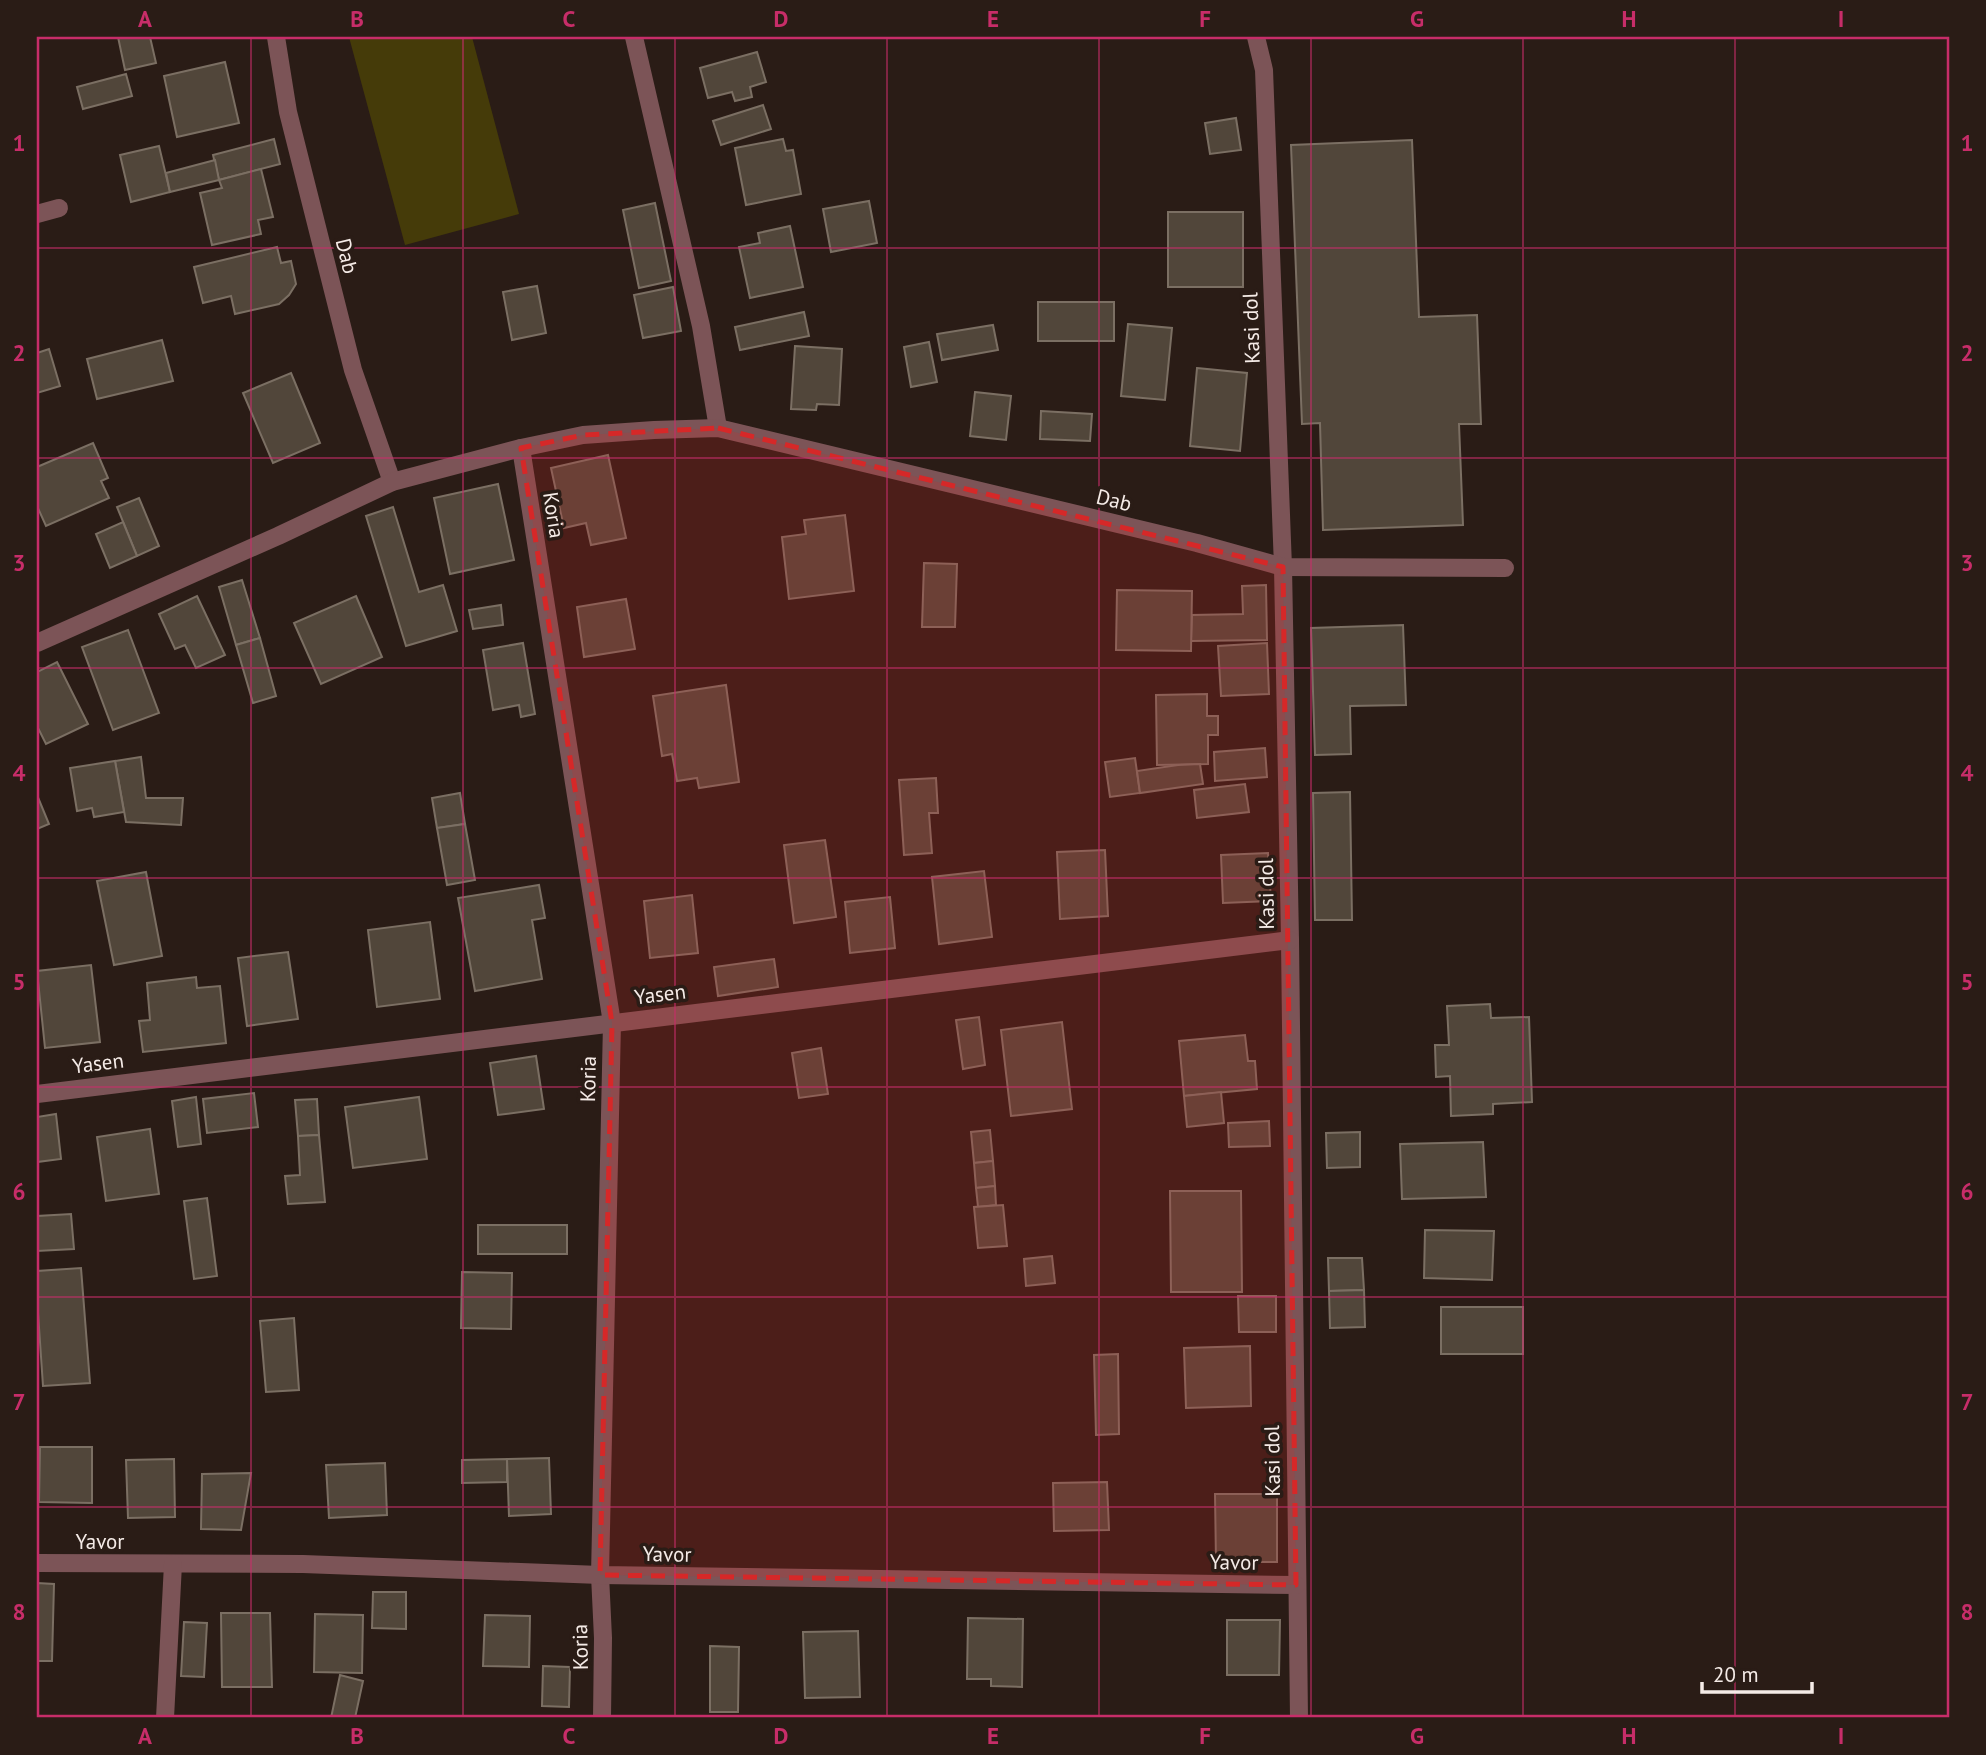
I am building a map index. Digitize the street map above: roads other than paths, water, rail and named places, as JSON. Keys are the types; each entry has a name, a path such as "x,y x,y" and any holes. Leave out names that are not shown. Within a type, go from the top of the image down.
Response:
{"street":[{"name":"Dab","path":"276,37 288,112 353,370 392,482"},
{"path":"634,37 701,326 718,428"},
{"name":"Kasi dol","path":"1256,37 1264,70 1283,567 1290,940 1298,1718"},
{"path":"37,214 59,208"},
{"name":"Dab","path":"37,643 392,482 521,448 583,435 654,430 718,428 1197,543 1283,567 1505,568"},
{"name":"Koria","path":"521,448 611,1023 600,1576 603,1638 602,1718"},
{"name":"Yasen","path":"37,1094 1290,940"},
{"name":"Yavor","path":"37,1563 303,1564 600,1576 1296,1585"},
{"path":"165,1718 173,1564"}]}
